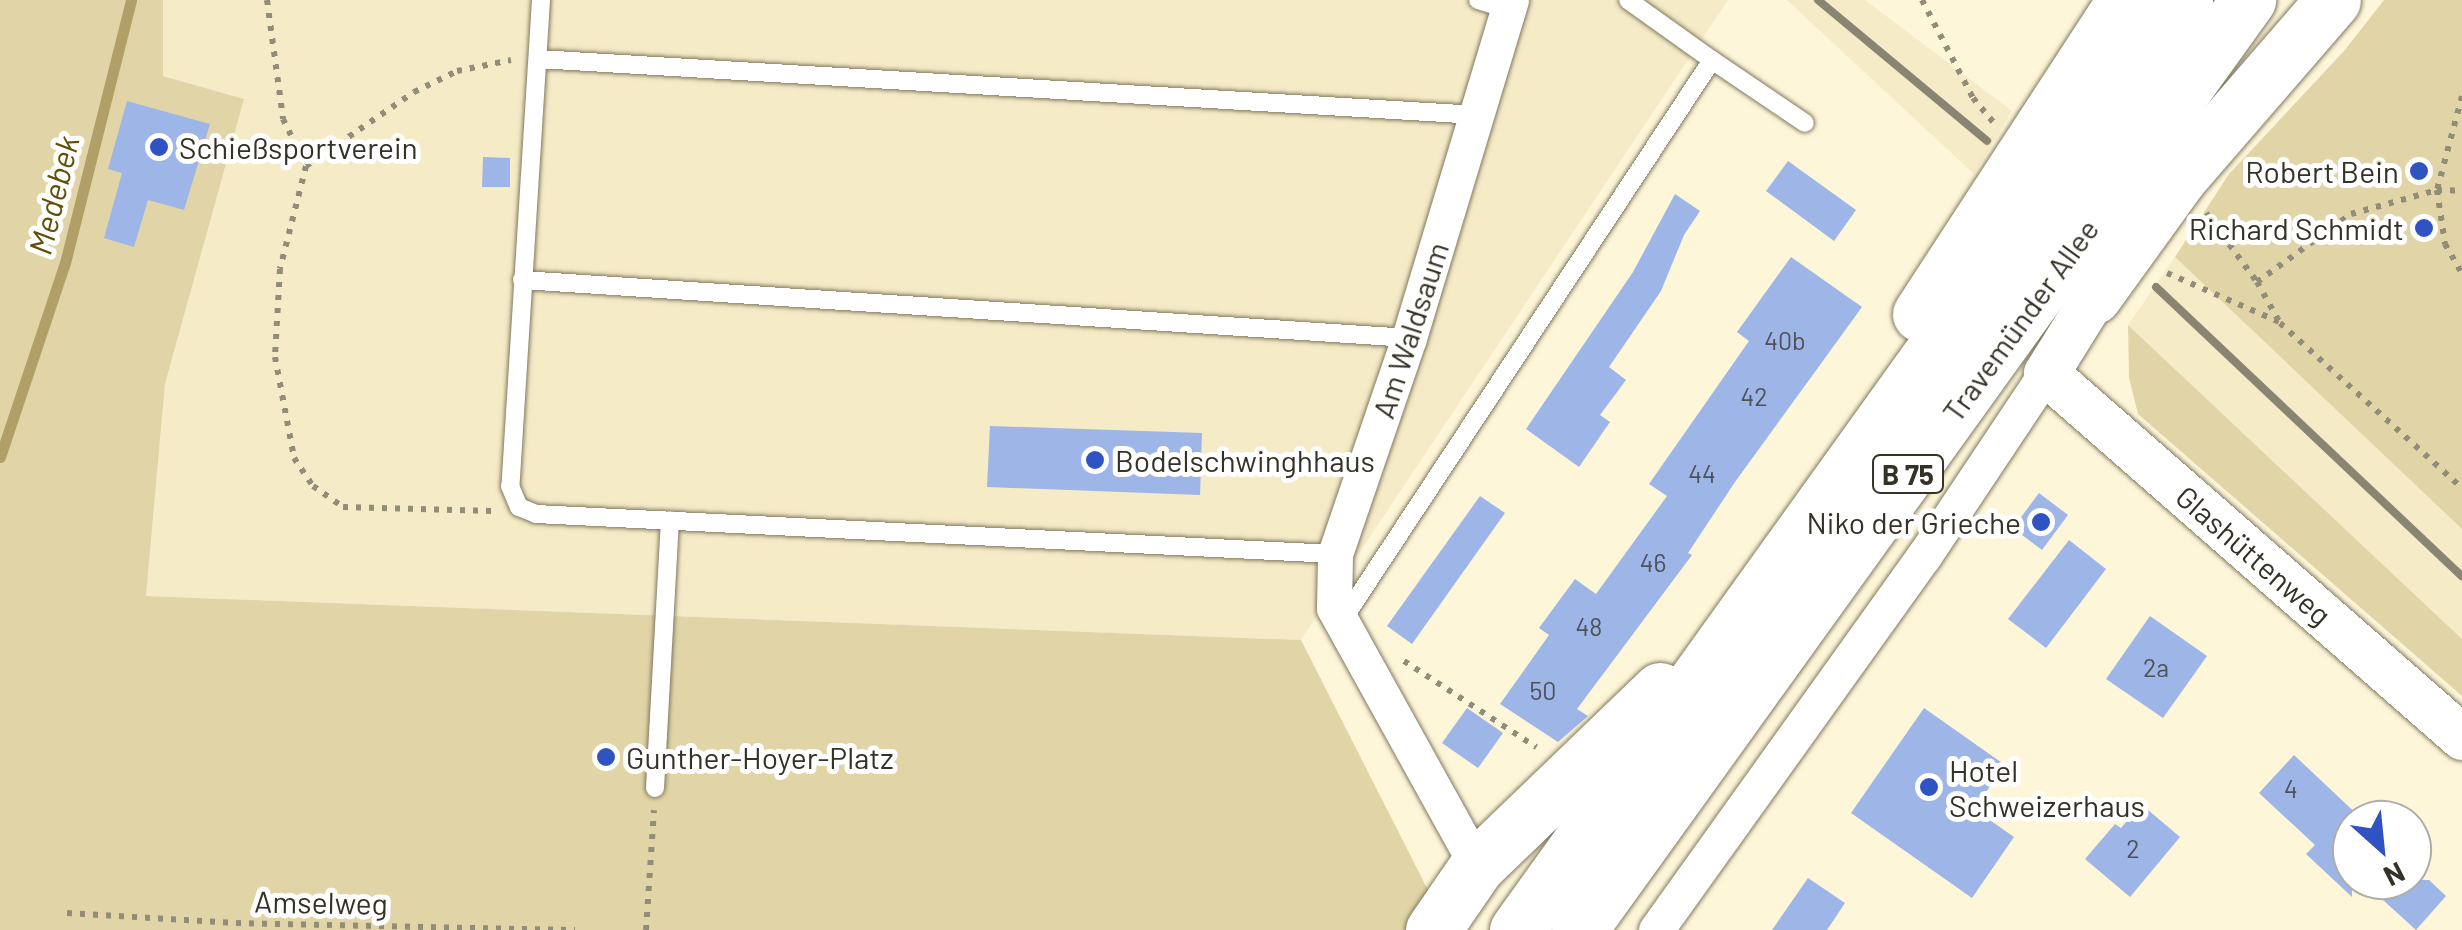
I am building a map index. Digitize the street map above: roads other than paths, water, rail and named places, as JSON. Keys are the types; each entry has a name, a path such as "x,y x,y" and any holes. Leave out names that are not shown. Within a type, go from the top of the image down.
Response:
{"highway":[{"name":"B 75","path":"1771,581 1904,337 2125,0"},
{"name":"Travemünder Allee","path":"1517,930 2185,0"},
{"name":"Travemünder Allee","path":"1580,930 2248,0"},
{"name":"B 75","path":"2166,118 2286,0"},
{"path":"2094,296 2179,178 2333,0"},
{"path":"1433,930 1478,866 1771,581"}],"street":[{"name":"Am Waldsaum","path":"1478,866 1334,608 1336,554 1478,115 1499,3"},
{"name":"Travemünder Allee","path":"1656,930 1924,556 2094,296"},
{"name":"Glashüttenweg","path":"2046,373 2462,737"}],"lane":[{"path":"542,0 510,486 519,506 536,514 1336,554"},
{"path":"1628,0 1804,123"},
{"path":"538,59 1478,115"},
{"path":"1342,622 1712,60"},
{"path":"522,280 1409,338"},
{"path":"655,788 670,520"}],"waterway":[{"name":"Medebek","path":"0,457 65,263 131,0"}],"railway":[{"path":"1818,0 1987,141"},
{"path":"2156,287 2462,576"}],"place":[{"name":"Schießsportverein","path":"159,147"},
{"name":"Robert Bein","path":"2419,171"},
{"name":"Richard Schmidt","path":"2424,228"},
{"name":"Bodelschwinghhaus","path":"1095,460"},
{"name":"Niko der Grieche","path":"2041,522"},
{"name":"Gunther-Hoyer-Platz","path":"606,757"},
{"name":"Hotel Schweizerhaus","path":"1929,787"}]}
